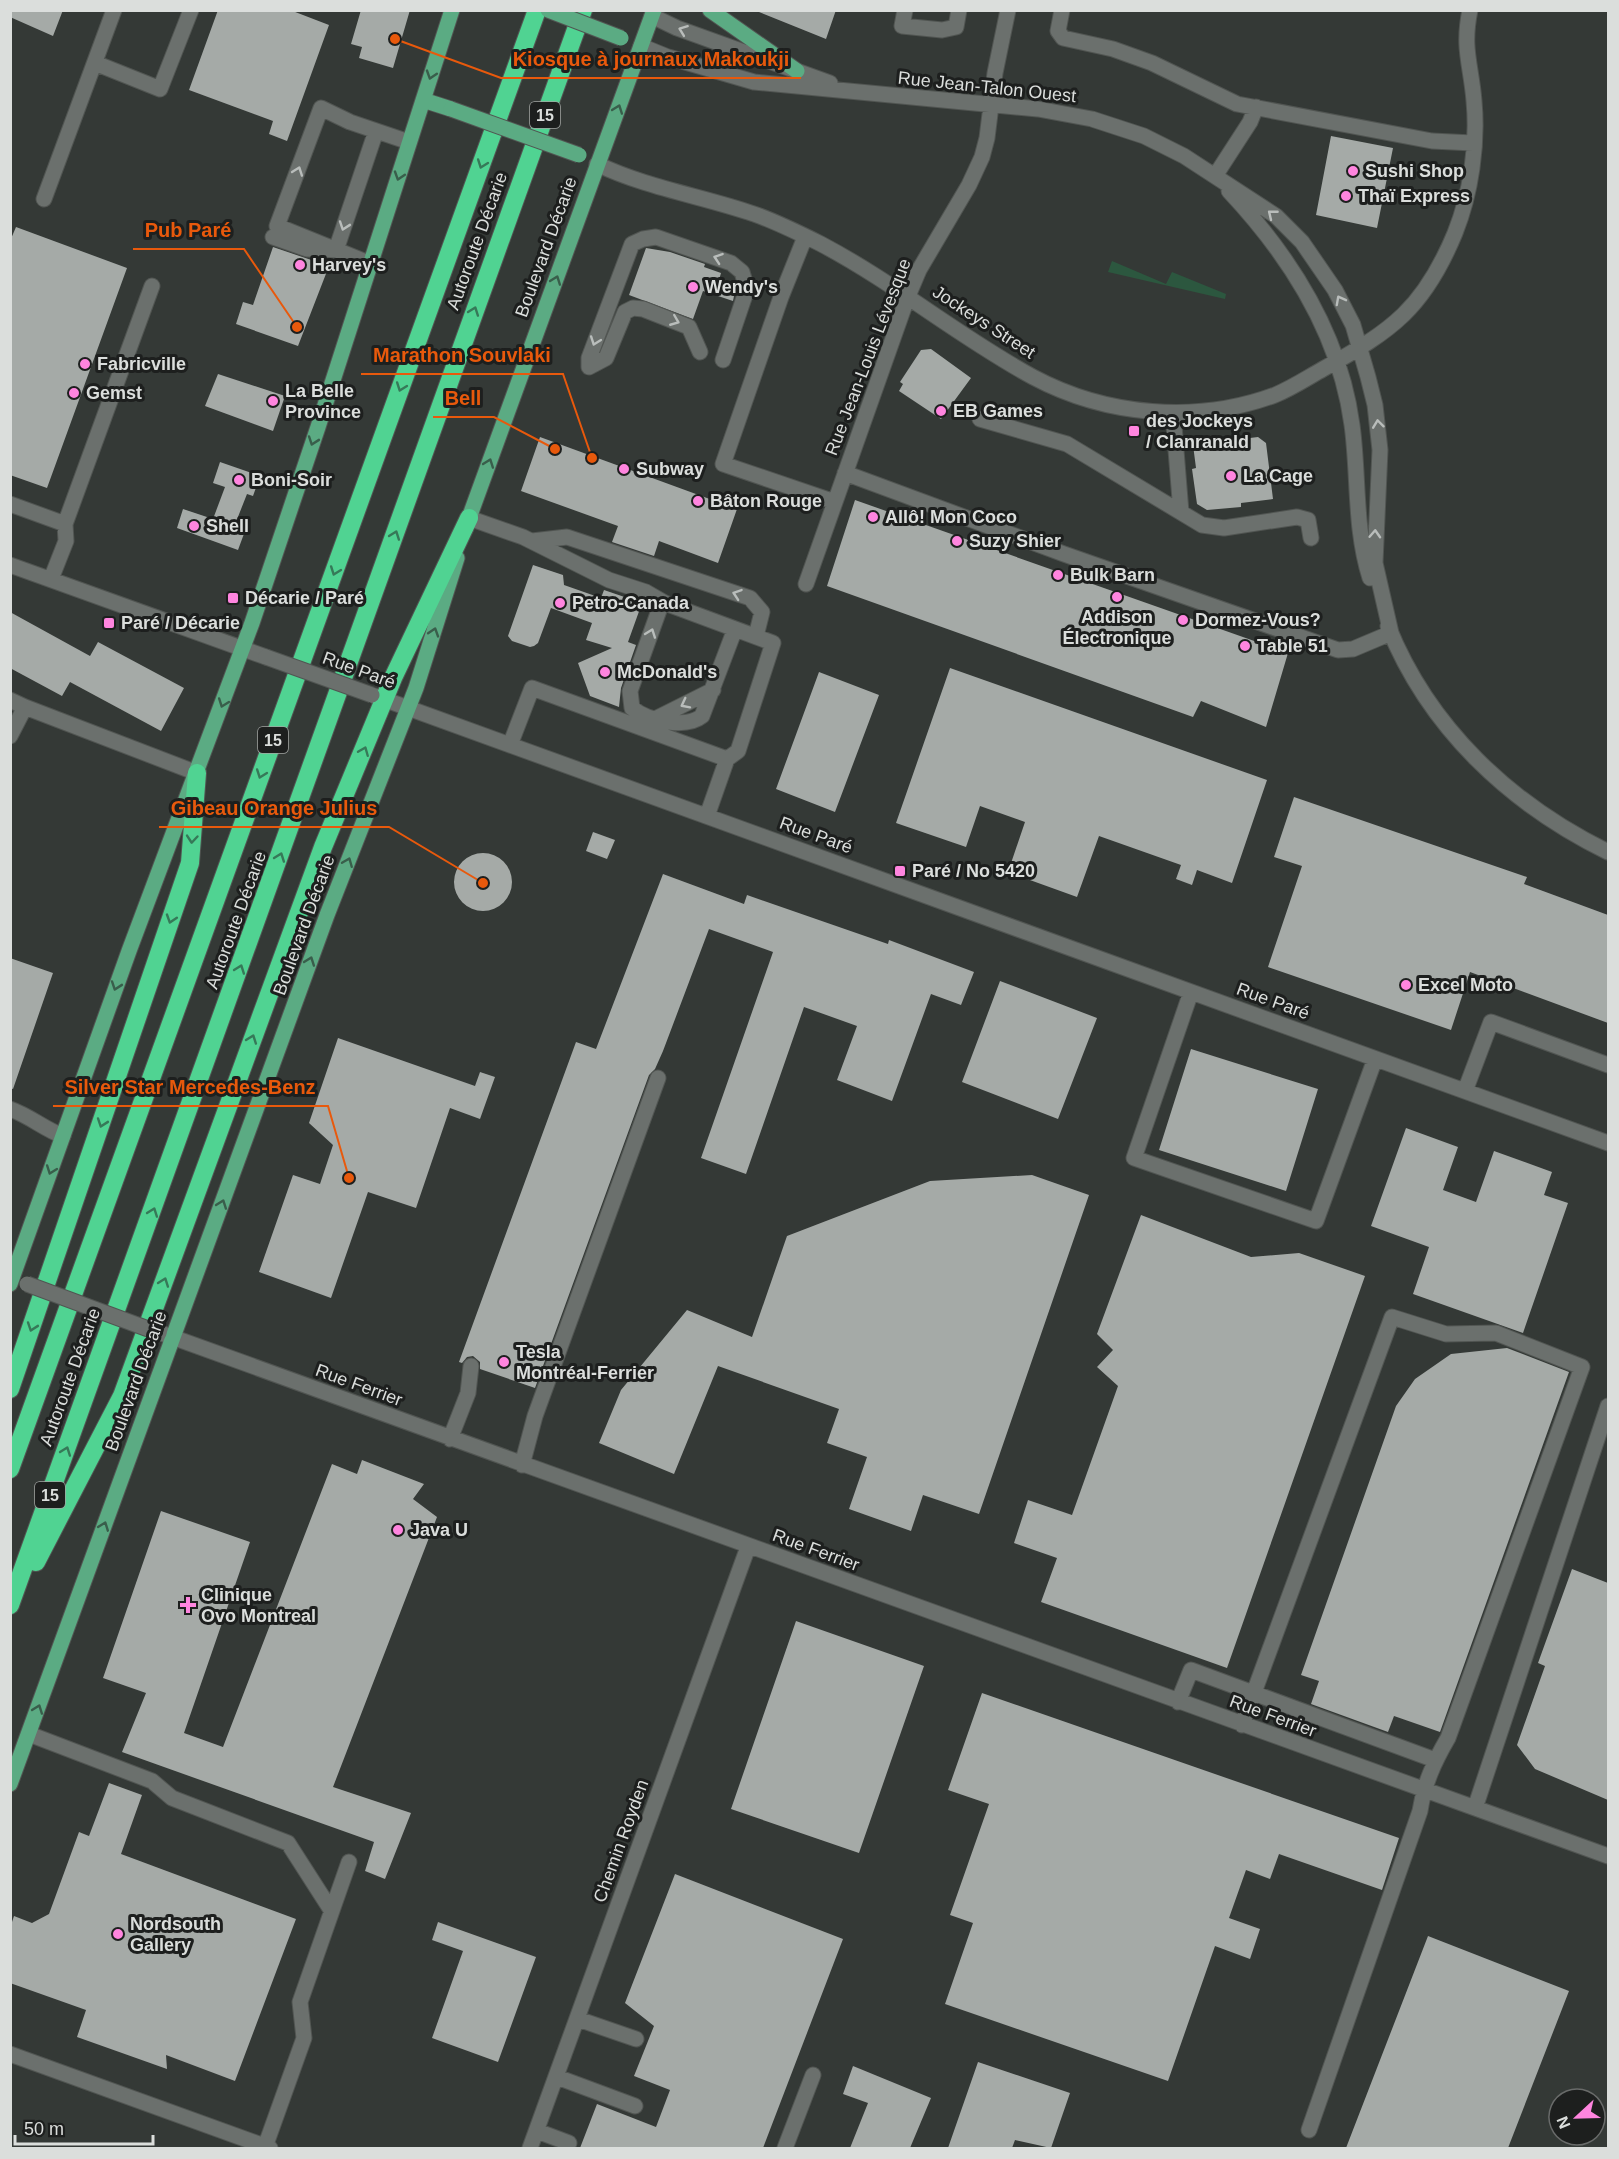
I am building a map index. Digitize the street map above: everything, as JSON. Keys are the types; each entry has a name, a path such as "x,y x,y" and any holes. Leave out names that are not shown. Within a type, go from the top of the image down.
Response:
{"highway":[{"name":"Autoroute Décarie","path":"10,1469 537,10"},
{"name":"Autoroute Décarie","path":"10,1605 583,10"},
{"path":"10,1611 122,1396 378,697 469,518"},
{"path":"10,1389 190,863 197,773"}],"main road":[{"path":"15,1281 63,1136 149,896 243,648 452,10"},
{"name":"Rue Jean-Talon Ouest","path":"548,10 641,46"},
{"path":"710,10 797,71"},
{"name":"Boulevard Décarie","path":"10,1784 166,1335 408,708 469,518 641,46 649,12"},
{"path":"423,100 579,155 597,164"}],"street":[{"path":"44,199 114,10"},
{"path":"94,63 160,89 191,10"},
{"path":"905,10 902,26 942,30 956,27 959,10"},
{"name":"Rue Jean-Louis Lévesque","path":"806,584 908,296 920,270 979,165 987,138 1008,10"},
{"path":"1062,10 1058,31 1063,38 1113,49 1152,63 1237,104 1432,141 1473,143"},
{"name":"Jockeys Street","path":"597,164 627,178 756,215 805,237 882,278 984,348 1042,381 1110,405 1173,413 1214,410 1248,404 1285,391 1360,348 1405,315 1431,283 1462,213 1470,183 1474,102 1465,46 1470,10"},
{"name":"Rue Jean-Talon Ouest","path":"649,12 850,91"},
{"name":"Rue Jean-Talon Ouest","path":"641,46 683,62 754,82 1038,109 1107,123 1163,145 1268,210 1302,242 1339,298 1353,326 1360,348 1379,430 1381,466 1374,541 1375,563 1391,633"},
{"path":"370,264 336,250 275,232 321,108 350,122 409,142"},
{"path":"1215,176 1250,122 1256,108"},
{"path":"336,250 376,131"},
{"name":"Rue Jean-Talon Ouest","path":"1215,176 1266,233 1293,271 1316,312 1336,362 1352,425 1361,542 1374,589 1391,633 1431,705 1480,764 1531,806 1608,852"},
{"path":"700,352 689,327 644,309 633,308 625,312 606,358 589,367 589,358 632,244 656,237 731,263 742,272 747,289 723,360"},
{"path":"805,237 781,297 723,464 835,502"},
{"path":"51,579 66,541 64,524 152,286"},
{"path":"1173,413 1181,512"},
{"path":"980,419 1067,444 1202,525 1224,528 1297,517 1308,520 1311,538"},
{"path":"845,472 1064,554 1338,650 1353,649 1391,633"},
{"path":"10,504 64,524"},
{"path":"469,518 532,541 609,580 646,592 662,602 773,643 738,751 727,759 707,816"},
{"path":"532,541 567,537 750,598 762,612 756,636"},
{"name":"Rue Paré","path":"10,565 1608,1143"},
{"path":"662,602 630,691 632,708 639,714 695,721 707,707 735,629"},
{"path":"510,745 532,688 727,759"},
{"path":"10,736 18,704 197,773"},
{"path":"1191,992 1134,1158 1316,1221 1375,1059"},
{"path":"1465,1091 1491,1022 1608,1065"},
{"path":"522,1465 535,1416 658,1078"},
{"path":"10,1109 44,1129 63,1136"},
{"name":"Rue Ferrier","path":"15,1281 1608,1856"},
{"path":"1242,1725 1392,1317 1446,1334 1496,1333 1582,1366 1448,1738 1435,1760 1423,1790 1420,1811 1309,2130"},
{"path":"450,1439 468,1393 471,1366"},
{"path":"1475,1808 1608,1406"},
{"name":"Chemin Royden","path":"530,2148 748,1547"},
{"path":"1179,1702 1191,1670 1435,1760"},
{"path":"29,1734 152,1781 172,1798 288,1843 331,1910"},
{"path":"10,2054 267,2148 304,2038 300,2002 349,1862"},
{"path":"578,2019 636,2038"},
{"path":"785,2148 813,2075"},
{"path":"557,2077 635,2106"},
{"path":"537,2131 569,2143"}],"green space":[{"path":"1112,261 1166,284 1172,272 1226,294 1225,299 1108,272"}],"building":[{"path":"10,10 63,10 53,36 10,17"},
{"path":"218,10 290,10 329,25 287,141 269,134 273,121 189,90"},
{"path":"361,10 410,10 393,68 359,58 362,47 351,44"},
{"path":"754,10 836,10 826,39"},
{"path":"1331,136 1393,148 1377,228 1316,215"},
{"path":"16,227 127,268 47,488 10,475 10,241"},
{"path":"273,247 329,266 298,346 236,324 243,302 253,305"},
{"path":"646,248 670,252 705,264 704,267 721,273 719,280 736,286 733,301 703,291 693,319 629,295"},
{"path":"931,349 971,378 941,419 899,391 903,384 900,382 921,350"},
{"path":"218,374 285,396 273,431 205,406"},
{"path":"540,437 737,509 718,563 659,541 654,556 612,542 618,526 521,491"},
{"path":"1258,437 1266,443 1273,499 1241,503 1241,507 1207,510 1197,504 1192,469 1196,468 1193,445"},
{"path":"220,462 260,476 253,496 247,494 234,527 245,531 238,550 177,528 183,509 213,519 225,487 213,483"},
{"path":"855,500 1288,653 1266,727 1201,701 1193,717 827,586"},
{"path":"533,565 563,575 564,585 601,598 604,590 642,603 628,642 636,645 621,688 619,707 590,696 578,663 612,648 586,640 592,623 551,608 538,643 534,646 530,647 512,641 508,636"},
{"path":"10,612 90,656 98,642 184,688 161,731 70,682 62,696 10,668"},
{"path":"950,668 1267,780 1232,883 1197,870 1192,885 1176,879 1181,865 1099,836 1077,897 1008,872 1025,822 980,806 966,847 896,823"},
{"path":"819,672 879,695 835,812 776,789"},
{"path":"1294,797 1527,877 1524,884 1608,915 1608,1023 1470,972 1451,1030 1268,967 1302,866 1274,857"},
{"path":"593,832 615,840 607,859 586,851"},
{"path":"477,853 489,853 504,861 512,876 512,888 504,903 489,911 477,911 462,903 454,888 454,876 462,861"},
{"path":"663,874 744,904 747,895 888,944 889,940 974,972 961,1005 931,994 892,1101 837,1080 857,1026 804,1007 746,1174 701,1158 773,952 709,929 663,1051 655,1069 649,1075 535,1388 480,1369 480,1362 473,1356 467,1357 462,1363 459,1362 576,1042 596,1049"},
{"path":"10,958 53,973 13,1089 10,1088"},
{"path":"1000,981 1097,1018 1058,1119 962,1082"},
{"path":"338,1038 475,1086 480,1072 495,1077 480,1119 450,1108 416,1208 368,1192 331,1298 259,1272 293,1175 320,1184 333,1145 309,1123"},
{"path":"1191,1049 1318,1089 1286,1191 1159,1150"},
{"path":"1406,1128 1458,1147 1443,1190 1476,1202 1494,1151 1552,1172 1544,1195 1568,1203 1523,1333 1413,1294 1429,1247 1371,1226"},
{"path":"1032,1175 1089,1195 979,1514 923,1495 911,1531 849,1509 867,1457 827,1443 839,1409 718,1366 674,1474 599,1443 621,1390 687,1310 752,1337 787,1236 930,1181"},
{"path":"1141,1215 1251,1257 1299,1253 1365,1276 1227,1668 1041,1602 1057,1558 1014,1543 1028,1500 1072,1515 1118,1386 1097,1367 1113,1350 1097,1334"},
{"path":"1507,1348 1569,1372 1440,1732 1394,1716 1388,1732 1311,1704 1319,1681 1301,1675 1396,1406 1415,1379 1451,1354"},
{"path":"362,1460 424,1484 413,1499 437,1517 333,1787 411,1813 385,1879 365,1871 374,1842 122,1752 146,1693 103,1678 161,1511 250,1542 184,1733 223,1747 332,1464 357,1474"},
{"path":"1572,1569 1608,1583 1608,1800 1535,1769 1517,1745 1545,1666 1538,1663"},
{"path":"796,1621 924,1666 859,1853 731,1809"},
{"path":"982,1693 1399,1838 1382,1890 1279,1854 1270,1879 1246,1870 1229,1918 1260,1929 1250,1959 1215,1946 1168,2081 945,2004 973,1923 950,1915 989,1804 948,1790"},
{"path":"109,1783 142,1795 121,1854 296,1919 235,2081 166,2055 167,2069 77,2037 86,2010 10,1983 10,1928 14,1916 32,1923 49,1914 79,1832 89,1836"},
{"path":"675,1874 843,1939 763,2148 580,2148 597,2104 656,2127 670,2090 634,2076 654,2026 625,2003"},
{"path":"438,1922 536,1957 498,2062 432,2038 463,1951 432,1940"},
{"path":"1428,1936 1569,1991 1508,2148 1346,2148"},
{"path":"978,2062 1070,2093 1051,2148 1015,2140 1012,2148 948,2148"},
{"path":"853,2066 931,2098 910,2148 850,2148 868,2103 843,2094"}],"place":[{"name":"Kiosque à journaux Makoukji","path":"395,39"},
{"name":"Sushi Shop","path":"1353,171"},
{"name":"Thaï Express","path":"1346,196"},
{"name":"Harvey's","path":"300,265"},
{"name":"Wendy's","path":"693,287"},
{"name":"Pub Paré","path":"297,327"},
{"name":"Fabricville","path":"85,364"},
{"name":"Gemst","path":"74,393"},
{"name":"La Belle Province","path":"273,401"},
{"name":"EB Games","path":"941,411"},
{"name":"des Jockeys / Clanranald","path":"1134,431"},
{"name":"Bell","path":"555,449"},
{"name":"Marathon Souvlaki","path":"592,458"},
{"name":"Subway","path":"624,469"},
{"name":"La Cage","path":"1231,476"},
{"name":"Boni-Soir","path":"239,480"},
{"name":"Bâton Rouge","path":"698,501"},
{"name":"Allô! Mon Coco","path":"873,517"},
{"name":"Shell","path":"194,526"},
{"name":"Suzy Shier","path":"957,541"},
{"name":"Bulk Barn","path":"1058,575"},
{"name":"Addison Électronique","path":"1117,597"},
{"name":"Décarie / Paré","path":"233,598"},
{"name":"Petro-Canada","path":"560,603"},
{"name":"Dormez-Vous?","path":"1183,620"},
{"name":"Paré / Décarie","path":"109,623"},
{"name":"Table 51","path":"1245,646"},
{"name":"McDonald's","path":"605,672"},
{"name":"Paré / No 5420","path":"900,871"},
{"name":"Gibeau Orange Julius","path":"483,883"},
{"name":"Excel Moto","path":"1406,985"},
{"name":"Silver Star Mercedes-Benz","path":"349,1178"},
{"name":"Tesla Montréal-Ferrier","path":"504,1362"},
{"name":"Java U","path":"398,1530"},
{"name":"Clinique Ovo Montreal","path":"188,1605"},
{"name":"Nordsouth Gallery","path":"118,1934"}]}
